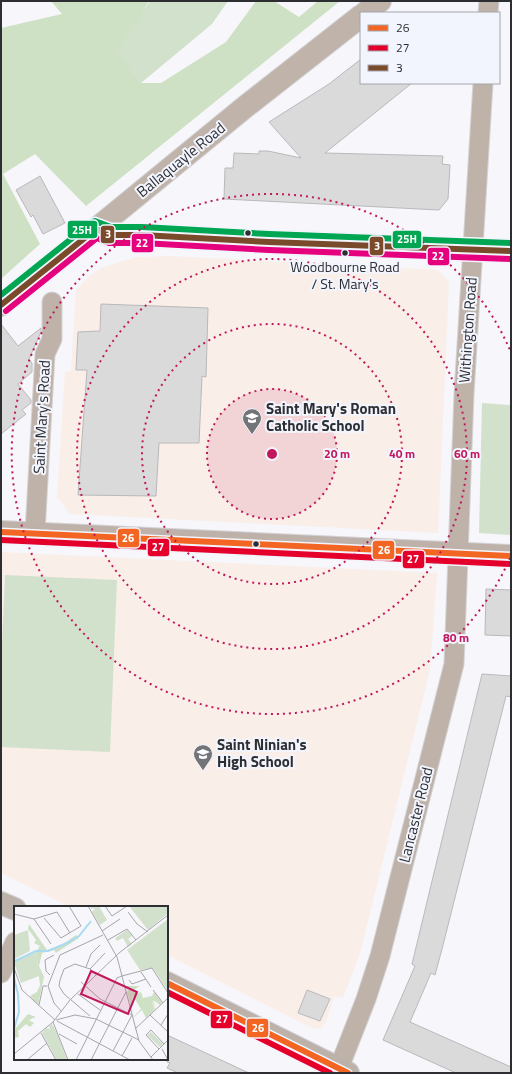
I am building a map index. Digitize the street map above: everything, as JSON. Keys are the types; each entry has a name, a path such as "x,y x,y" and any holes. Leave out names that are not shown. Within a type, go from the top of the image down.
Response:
{"highway":[{"path":"1,904 14,909"},
{"path":"168,984 341,1072"}],"main road":[{"path":"366,12 380,1"},
{"name":"Ballaquayle Road","path":"1,304 96,229 245,107 360,17"},
{"path":"96,229 109,235 142,235 269,242 511,251"},
{"path":"1,532 511,556"}],"street":[{"path":"488,12 489,1"},
{"name":"Withington Road","path":"459,554 464,394 483,84"},
{"name":"Saint Mary's Road","path":"35,534 45,354 52,339 52,302"},
{"name":"Lancaster Road","path":"341,1072 380,956 454,664 459,554"},
{"path":"1,973 14,944"}],"shaded area":[{"name":"Saint Mary's Roman Catholic School","path":"172,256 438,270 449,282 438,533 70,514 57,497 65,372 71,371 76,290 87,278 101,268 136,257"},
{"name":"Saint Ninian's High School","path":"1,552 437,573 430,670 360,953 343,998 334,996 326,1022 321,1028 314,1029 168,956 168,906 68,906 1,873"}],"green space":[{"path":"51,1 149,1 130,32 116,50 141,83 161,83 226,42 256,1 274,1 299,17 318,1 340,1 86,206 35,154 3,174 40,244 1,279 1,28 62,14"},
{"path":"150,1 228,1 212,24 141,83 115,50"},
{"path":"482,403 511,405 511,535 479,533"},
{"path":"5,575 117,580 110,752 1,747 1,669"}],"building":[{"path":"360,60 360,84 411,84 325,153 443,156 442,164 450,165 448,199 439,210 224,199 225,168 233,168 234,153 259,154 259,151 268,151 301,158 269,122 329,84"},
{"path":"40,176 65,223 43,234 33,215 31,217 16,190"},
{"path":"101,304 208,308 206,377 202,376 199,443 159,443 156,496 78,495 87,370 76,370 78,332 100,331"},
{"path":"1,324 18,346 41,328 41,332 29,359 32,363 32,372 18,384 31,400 31,403 22,410 26,414 1,434"},
{"path":"486,589 511,590 511,636 485,635"},
{"path":"482,674 511,676 511,697 506,696 435,975 431,973 410,1022 511,1067 511,1073 456,1073 383,1040 415,966 412,964"},
{"path":"307,990 330,999 320,1021 298,1013"},
{"path":"168,1035 249,1073 178,1073 167,1068 170,1063 167,1062"}],"transit line":[{"name":"25H","path":"1,295 95,221 111,227 142,227 269,234 511,243"},
{"name":"3","path":"1,305 96,229 109,235 142,235 269,242 511,251"},
{"name":"22","path":"6,311 97,238 109,243 142,243 269,250 511,259"},
{"name":"26","path":"1,532 511,556"},
{"name":"27","path":"1,540 511,564"},
{"name":"26","path":"168,983 348,1073"},
{"name":"27","path":"168,992 330,1073"}],"place":[{"name":"Woodbourne Road / St. Mary's","path":"345,253"},
{"name":"Saint Mary's Roman Catholic School","path":"252,435"},
{"name":"Saint Ninian's High School","path":"203,771"}]}
